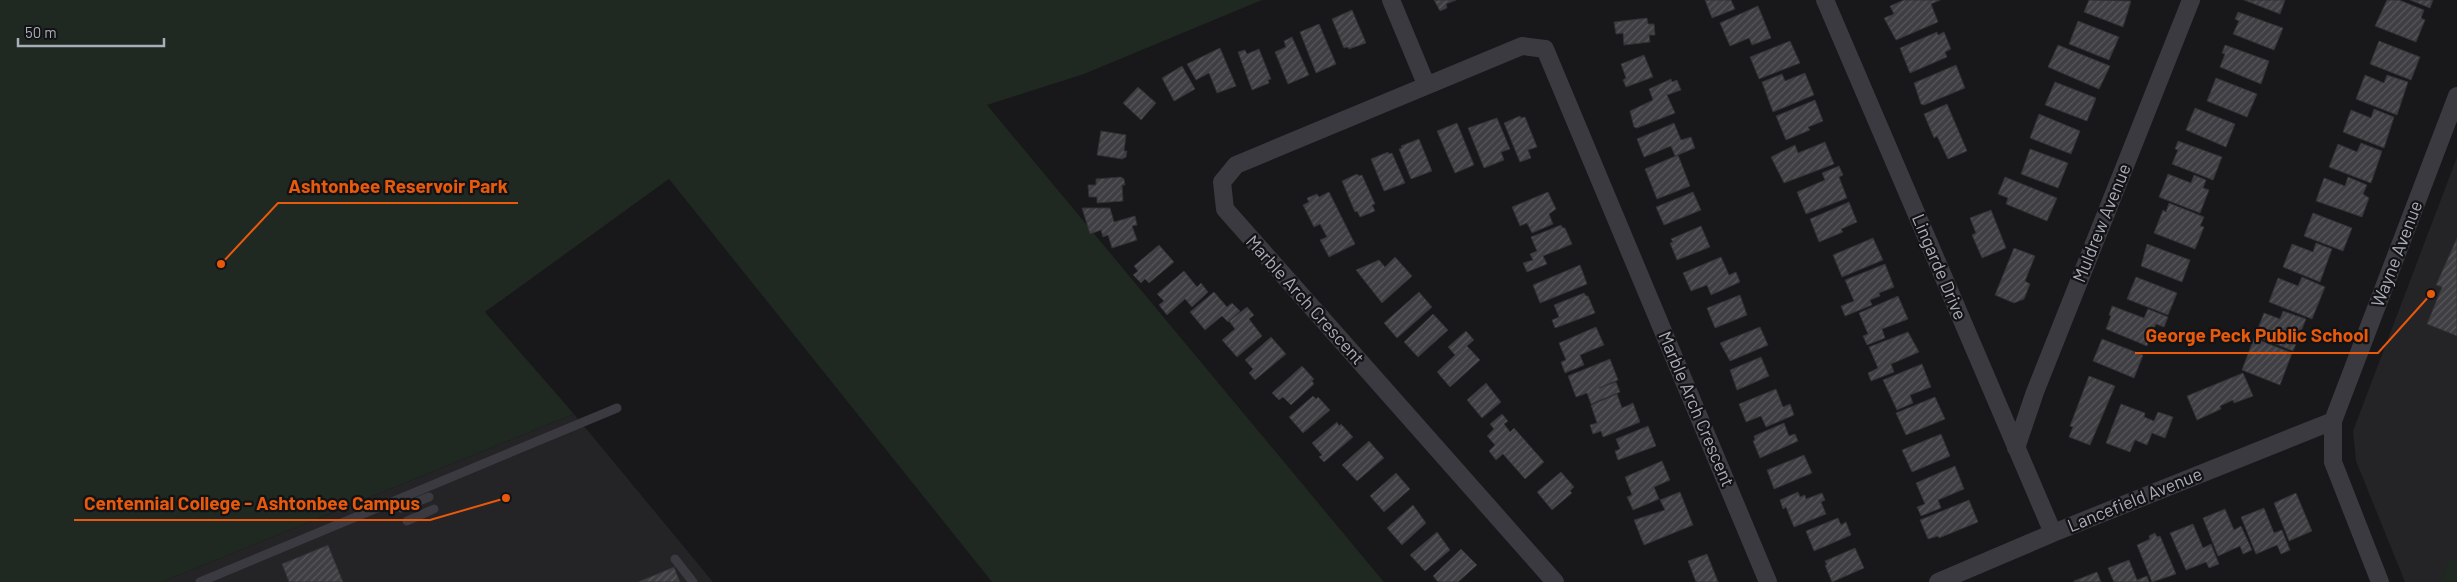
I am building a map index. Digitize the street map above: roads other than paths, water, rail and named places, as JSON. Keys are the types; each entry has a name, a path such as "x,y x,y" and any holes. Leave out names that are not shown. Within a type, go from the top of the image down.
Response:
{"street":[{"path":"1391,0 1426,84"},
{"name":"Lingarde Drive","path":"1826,0 2053,533"},
{"name":"Muldrew Avenue","path":"2016,448 2035,392 2191,0"},
{"name":"Marble Arch Crescent","path":"1555,582 1225,209 1222,182 1236,165 1426,84 1522,46 1545,48 1768,582"},
{"name":"Wayne Avenue","path":"2380,582 2333,462 2333,421 2457,96"},
{"name":"Lancefield Avenue","path":"1938,582 2053,533 2333,421"}],"lane":[{"path":"200,582 427,493 618,408"},
{"path":"406,521 434,509"},
{"path":"676,560 693,582"}],"place":[{"name":"Ashtonbee Reservoir Park","path":"221,264"},
{"name":"George Peck Public School","path":"2431,294"},
{"name":"Centennial College - Ashtonbee Campus","path":"506,498"}]}
